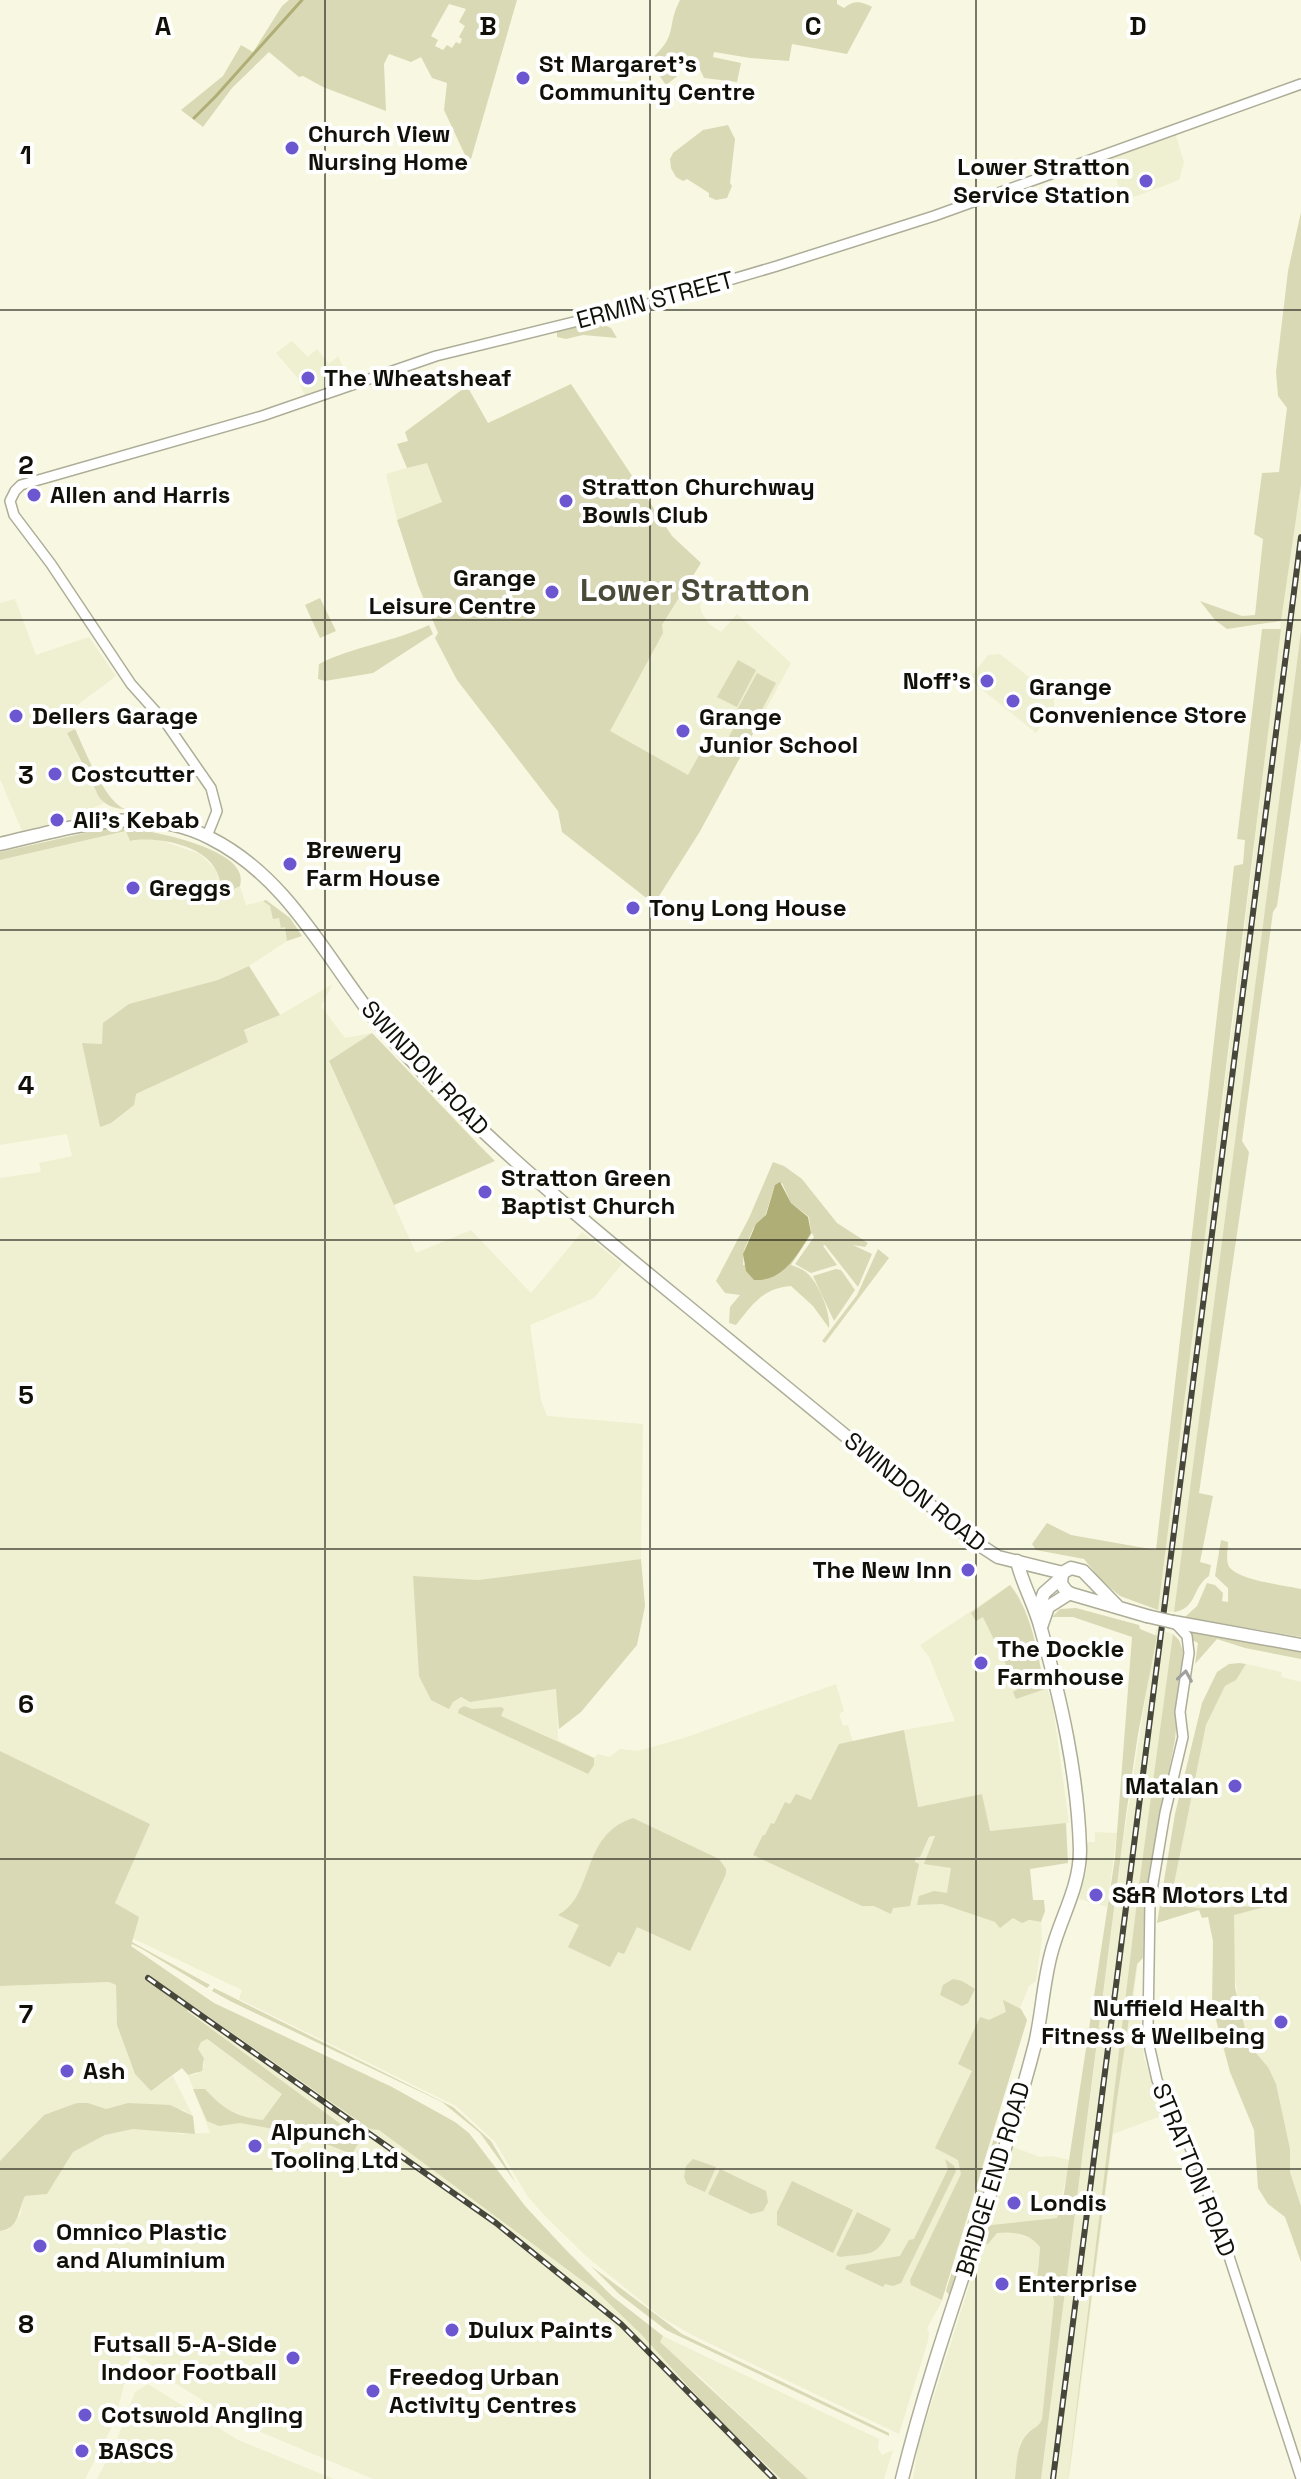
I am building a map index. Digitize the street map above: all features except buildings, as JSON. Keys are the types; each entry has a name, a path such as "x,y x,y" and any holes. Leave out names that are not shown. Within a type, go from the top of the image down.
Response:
{"main road":[{"name":"SWINDON ROAD","path":"0,844 101,821 127,819 164,822 207,836 249,862 310,927 384,1031 514,1161 975,1542 998,1557 1062,1575"},
{"name":"BRIDGE END ROAD","path":"902,2479 1033,2049 1051,1953 1079,1869 1078,1818 1070,1755 1041,1627 1017,1561"},
{"path":"1037,1613 1044,1593 1075,1567 1119,1608"},
{"path":"1062,1575 1063,1588 1119,1608 1173,1622 1301,1645"},
{"path":"1041,1627 1048,1607 1085,1587 1085,1575"}],"street":[{"name":"ERMIN STREET","path":"207,836 217,811 211,788 166,723 125,674 14,515 10,501 15,491 25,483 262,416 436,356 668,299 934,216 1301,84"},
{"name":"STRATTON ROAD","path":"1173,1622 1185,1633 1189,1646 1180,1712 1183,1737 1165,1813 1150,1902 1150,2049 1161,2090 1193,2154 1212,2204 1301,2478"}],"shaded area":[{"path":"289,0 517,0 471,159 465,155 444,110 447,83 432,78 421,57 411,62 389,54 384,64 386,111 299,77 269,52 232,88 203,127 181,110 223,76 241,45 253,52","holes":["449,4 466,9 459,22 465,26 459,37 462,39 460,44 456,42 452,48 447,45 443,50 435,46 438,40 431,36"]},
{"path":"680,0 837,0 837,4 844,8 857,2 872,7 847,54 792,44 789,61 714,52 713,57 741,63 737,82 704,78 697,63 675,62 680,74 666,85 649,61 665,44"},
{"path":"728,125 735,139 732,186 727,198 716,200 687,179 683,181 676,177 670,159 673,153 703,130"},
{"path":"1175,133 1184,162 1179,180 1123,201 1110,159"},
{"path":"1301,212 1301,485 1281,621 1227,629 1200,601 1242,616 1255,615 1263,539 1254,534 1262,473 1279,472 1287,408 1278,396 1276,372 1288,271"},
{"path":"597,322 611,328 617,338 583,335 566,339 557,337 557,332"},
{"path":"292,341 308,357 317,349 329,364 338,356 348,377 305,396 297,377 276,353"},
{"name":"Grange Leisure Centre","path":"571,384 672,536 701,563 662,625 663,633 610,731 688,775 706,743 721,751 737,722 755,730 699,833 654,904 562,832 558,811 457,680 435,638 438,633 418,585 397,520 442,502 427,463 407,468 397,444 408,441 405,432 467,386 488,423"},
{"path":"427,462 442,502 397,520 386,474"},
{"path":"1301,485 1301,631 1174,1612 1158,1610 1172,1485 1238,983 1281,621"},
{"name":"Grange Junior School","path":"688,585 708,587 700,604 708,623 721,632 737,614 791,663 699,833 571,804 662,625"},
{"path":"320,598 336,631 320,638 305,605"},
{"path":"15,599 36,655 89,637 116,676 67,713 75,729 67,733 90,782 104,803 82,816 22,831 0,779 0,603"},
{"path":"429,625 433,634 373,673 325,681 318,679 319,664"},
{"path":"1262,629 1281,629 1158,1610 1120,1596 1101,1580 1084,1559 1036,1550 1032,1544 1047,1523 1071,1535 1156,1550 1234,866 1243,864 1245,840 1237,839"},
{"path":"1301,631 1301,739 1277,906 1273,912 1242,1141 1249,1152 1199,1493 1213,1496 1200,1562 1211,1565 1209,1576 1191,1602 1174,1612"},
{"path":"1000,654 1054,697 1054,708 1036,733 969,679 988,655"},
{"path":"738,660 756,670 737,707 717,697"},
{"path":"757,673 776,683 756,721 737,710"},
{"path":"75,729 103,786 125,809 110,806 99,797 67,733"},
{"path":"116,826 170,836 213,851 230,861 239,872 240,886 222,891 216,870 207,859 188,847 163,841 130,841 126,831 0,860 0,852"},
{"path":"127,831 130,841 154,838 200,854 216,870 221,890 240,886 246,905 263,901 270,906 285,927 287,941 249,966 218,980 143,1001 102,1044 82,1043 100,1127 136,1094 247,1042 244,1031 280,1015 333,984 321,1006 345,1038 372,1033 329,1062 416,1253 471,1230 531,1293 582,1232 622,1264 594,1298 530,1325 541,1400 547,1416 643,1424 641,1559 478,1580 413,1576 419,1676 470,1702 557,1689 558,1740 594,1758 598,1754 610,1757 620,1749 638,1751 684,1738 836,1684 844,1711 839,1714 843,1726 848,1725 882,1843 989,1831 982,1794 917,1807 904,1730 955,1721 929,1657 920,1645 1010,1585 1018,1595 1053,1707 1069,1823 990,1831 950,1894 917,1905 942,1904 995,1922 1013,1918 1041,1922 1042,1938 1036,1981 1029,1986 1020,2008 1027,2020 941,2303 927,2328 928,2341 899,2434 692,2335 661,2317 587,2257 545,2216 528,2197 495,2142 456,2106 239,1999 242,1990 132,1938 138,1917 115,1903 150,1824 0,1751 0,1178 41,1172 39,1163 72,1156 67,1134 0,1145 0,860"},
{"path":"266,900 290,918 302,936 287,941 285,927 281,928 279,918 273,919 270,906 263,901"},
{"path":"249,966 280,1015 244,1030 248,1042 136,1094 134,1105 111,1123 100,1127 82,1043 102,1044 103,1023 129,1004 218,980"},
{"path":"372,1033 495,1161 394,1205 329,1061"},
{"path":"773,1162 802,1179 837,1223 868,1243 865,1247 853,1245 872,1254 858,1287 825,1245 837,1265 811,1273 795,1264 814,1237 812,1233 791,1265 806,1272 816,1285 826,1307 829,1328 813,1306 791,1286 766,1294 736,1325 729,1323 730,1307 740,1295 725,1293 716,1281 749,1218","holes":["782,1183 791,1203 809,1217 811,1233 796,1254 743,1265 744,1250 753,1229 765,1216 774,1188"]},
{"path":"780,1182 791,1203 808,1217 811,1233 781,1272 773,1277 754,1280 746,1271 743,1254 756,1224 766,1215 775,1185"},
{"path":"878,1249 889,1258 825,1343 822,1341 857,1295"},
{"path":"841,1270 855,1290 834,1321 813,1276"},
{"path":"1221,1540 1228,1542 1228,1562 1236,1572 1253,1579 1301,1589 1301,1637 1185,1617 1197,1606 1207,1583 1215,1585 1223,1593 1222,1601 1228,1602 1228,1588 1215,1576"},
{"path":"641,1559 645,1606 637,1645 581,1712 559,1729 556,1689 470,1702 461,1697 449,1709 431,1700 419,1676 413,1576 478,1580"},
{"path":"1010,1585 1029,1621 1045,1689 1016,1699 1013,1692 1018,1689 983,1617 976,1621 971,1613"},
{"path":"1076,1608 1139,1625 1140,1629 1157,1636 1126,1815 1041,2479 1015,2479 1021,2443 1042,2419 1054,2301 1052,2293 1043,2290 1037,2283 1040,2247 1031,2239 1003,2232 982,2245 989,2222 991,2225 1057,2218 1064,2193 1115,1858 1132,1637 1073,1617 1052,1617 1060,1609"},
{"path":"1156,1629 1173,1634 1175,1638 1132,2012 1140,2012 1144,2058 1164,2115 1113,2134 1069,2479 1041,2479 1123,1841"},
{"path":"1191,1630 1301,1651 1301,1659 1217,1639 1195,1664 1198,1643 1192,1640"},
{"path":"1173,1634 1183,1651 1175,1740 1151,1861 1143,1958 1137,1964 1116,2106 1068,2479 1138,1893"},
{"path":"1229,1664 1246,1664 1236,1680 1225,1686 1206,1725 1170,1904 1199,1908 1268,1906 1234,1915 1235,1988 1249,2045 1268,2067 1276,2084 1290,2149 1290,2172 1301,2206 1301,2262 1285,2217 1268,2204 1258,2188 1254,2130 1230,2072 1212,2005 1213,1941 1208,1917 1202,1918 1199,1910 1157,1923 1175,1814 1202,1703 1217,1672"},
{"path":"1246,1664 1282,1672 1281,1677 1301,1682 1301,2206 1290,2172 1290,2149 1268,2067 1249,2045 1239,2008 1226,1907 1199,1908 1170,1904 1206,1725 1225,1686 1236,1680"},
{"path":"464,1706 472,1709 501,1707 504,1709 501,1716 594,1758 594,1765 588,1774 458,1713"},
{"path":"904,1730 918,1807 982,1794 990,1831 1066,1823 1068,1863 1030,1869 1033,1900 1044,1900 1045,1911 1041,1922 1029,1920 1022,1923 1013,1918 1000,1928 995,1922 942,1904 917,1905 919,1896 934,1891 947,1893 951,1868 924,1864 935,1836 929,1837 920,1857 915,1858 919,1864 910,1906 893,1908 891,1914 874,1906 862,1906 753,1855 785,1802 790,1804 796,1794 811,1800 839,1744"},
{"path":"0,1751 150,1824 115,1903 139,1917 132,1942 210,1985 207,1988 142,1949 131,1946 214,2003 392,2087 469,2133 525,2206 565,2249 612,2296 663,2336 660,2342 808,2479 781,2479 714,2415 641,2334 595,2290 379,2130 370,2129 192,2005 187,2011 361,2139 352,2154 297,2133 240,2123 219,2126 207,2121 193,2089 205,2089 224,2107 245,2117 263,2120 282,2094 207,2039 201,2042 198,2049 204,2058 202,2071 188,2075 182,2068 151,2091 135,2074 117,2025 116,1985 109,1982 0,1986"},
{"path":"633,1818 719,1859 726,1874 690,1951 637,1927 624,1954 618,1952 610,1967 568,1947 579,1925 558,1915 570,1906 578,1894 604,1838 616,1826"},
{"path":"1095,1832 1117,1833 1107,1907 1079,1899 1087,1869 1086,1842 1095,1842"},
{"path":"148,1968 505,2182 537,2220 785,2479 373,2479 239,2423 173,2382 145,2360 132,2355 114,2423 85,2479 0,2479 0,2231 8,2230 15,2223 25,2196 47,2194 73,2152 105,2135 133,2129 168,2130 179,2134 210,2133 188,2075 197,2074 204,2066 204,2058 198,2049 206,2039 282,2093 265,2127 297,2133 352,2154 361,2139 142,1981"},
{"path":"953,1979 975,1989 968,2003 962,2006 940,1995 943,1985"},
{"path":"109,1982 116,1985 117,2025 135,2074 151,2091 173,2076 193,2116 183,2110 128,2103 106,2109 88,2103 44,2115 0,2161 0,1986"},
{"path":"214,1988 453,2107 491,2141 516,2183 480,2133 442,2102 230,2001 212,1991"},
{"path":"1003,2000 1021,2009 1027,2020 942,2300 911,2285 910,2280 961,2174 958,2160 935,2148 972,2071 958,2064 980,2017 989,2020 1006,2012"},
{"path":"77,2103 106,2109 128,2103 170,2105 193,2116 195,2134 133,2129 105,2135 73,2152 47,2194 25,2196 15,2222 0,2231 0,2161 44,2115"},
{"path":"995,2135 999,2136 995,2155 950,2296 946,2291"},
{"path":"1013,2147 1040,2157 1070,2160 1057,2218 989,2223"},
{"path":"693,2159 716,2167 705,2192 687,2184 684,2177 686,2166"},
{"path":"945,2159 956,2171 901,2283 893,2286 885,2284 883,2287 845,2269 847,2265 900,2256 909,2240 914,2239 948,2169"},
{"path":"720,2169 766,2191 768,2202 763,2211 751,2214 708,2194"},
{"path":"792,2181 853,2210 833,2253 777,2225 777,2212"},
{"path":"857,2212 891,2229 876,2250 840,2257 836,2255"},
{"path":"1011,2231 1038,2242 1038,2266 1054,2301 1042,2419 1020,2443 1015,2479 913,2479 918,2446 982,2245 988,2244 997,2232"},
{"path":"591,2266 682,2334 889,2433 889,2436 666,2330 619,2294"},
{"path":"663,2336 879,2439 878,2448 882,2455 893,2450 884,2479 808,2479 700,2377 666,2350 660,2342"},
{"path":"148,2384 238,2440 334,2479 97,2479 116,2442 135,2392"}],"waterway":[{"path":"194,118 302,0"}],"railway":[{"path":"1053,2479 1301,537"},
{"path":"148,1978 496,2223 621,2324 774,2479"}],"place":[{"name":"St Margaret's Community Centre","path":"523,78"},
{"name":"Church View Nursing Home","path":"292,148"},
{"name":"Lower Stratton Service Station","path":"1146,181"},
{"name":"The Wheatsheaf","path":"308,378"},
{"name":"Allen and Harris","path":"34,495"},
{"name":"Stratton Churchway Bowls Club","path":"566,501"},
{"name":"Grange Leisure Centre","path":"552,592"},
{"name":"Noff's","path":"987,681"},
{"name":"Grange Convenience Store","path":"1013,701"},
{"name":"Dellers Garage","path":"16,716"},
{"name":"Grange Junior School","path":"683,731"},
{"name":"Costcutter","path":"55,774"},
{"name":"Ali's Kebab","path":"57,820"},
{"name":"Brewery Farm House","path":"290,864"},
{"name":"Greggs","path":"133,888"},
{"name":"Tony Long House","path":"633,908"},
{"name":"Stratton Green Baptist Church","path":"485,1192"},
{"name":"The New Inn","path":"968,1570"},
{"name":"The Dockle Farmhouse","path":"981,1663"},
{"name":"Matalan","path":"1235,1786"},
{"name":"S&R Motors Ltd","path":"1096,1895"},
{"name":"Nuffield Health Fitness & Wellbeing","path":"1281,2022"},
{"name":"Ash","path":"67,2071"},
{"name":"Alpunch Tooling Ltd","path":"255,2146"},
{"name":"Londis","path":"1014,2203"},
{"name":"Omnico Plastic and Aluminium","path":"40,2246"},
{"name":"Enterprise","path":"1002,2284"},
{"name":"Dulux Paints","path":"452,2330"},
{"name":"Futsall 5-A-Side Indoor Football","path":"293,2358"},
{"name":"Freedog Urban Activity Centres","path":"373,2391"},
{"name":"Cotswold Angling","path":"85,2415"},
{"name":"BASCS","path":"82,2451"}],"district":[{"name":"Lower Stratton","path":"695,590"}]}
